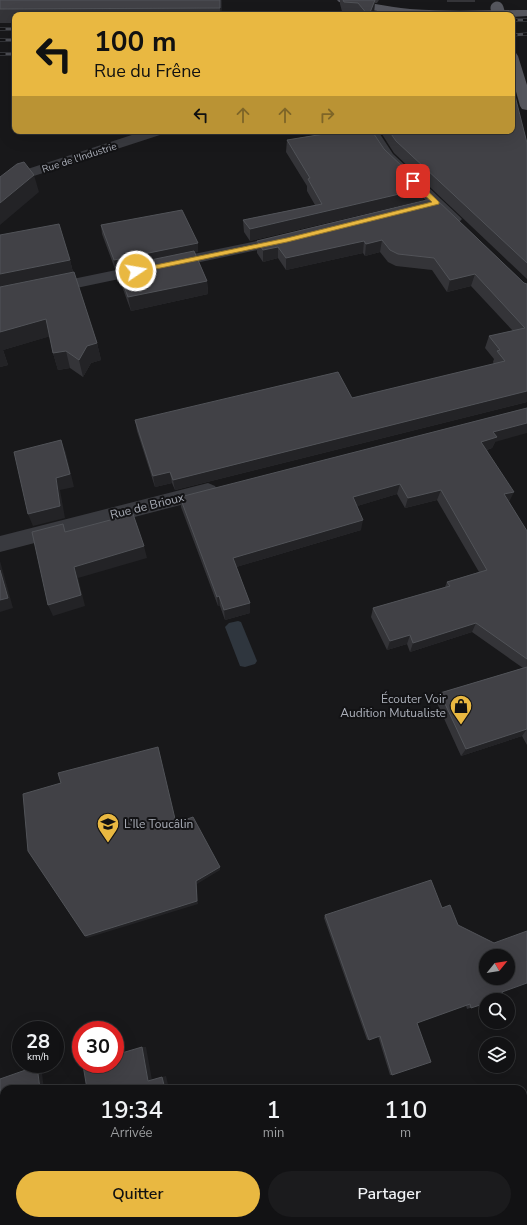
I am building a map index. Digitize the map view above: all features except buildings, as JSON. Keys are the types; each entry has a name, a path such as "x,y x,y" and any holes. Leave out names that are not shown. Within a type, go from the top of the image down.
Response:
{"main road":[{"path":"343,0 358,5 410,12"},
{"path":"515,13 527,13"},
{"path":"515,66 527,106"}],"street":[{"name":"Rue de l'Industrie","path":"0,183 149,134"},
{"path":"373,134 388,157 429,205 465,230"},
{"path":"0,299 302,236"},
{"name":"Rue de Brioux","path":"0,544 225,487"}],"shaded area":[{"path":"238,621 241,622 257,661 255,664 245,667 240,666 225,627 229,623"}],"railway":[{"path":"515,20 527,20"},
{"path":"0,29 12,29"},
{"path":"515,35 527,34"},
{"path":"0,40 12,40"},
{"path":"0,54 12,54"}],"place":[{"name":"Écouter Voir Audition Mutualiste","path":"461,726"},
{"name":"L’Ile Toucâlin","path":"108,844"}],"route":[{"path":"136,271 287,240 437,203 413,181"}]}
